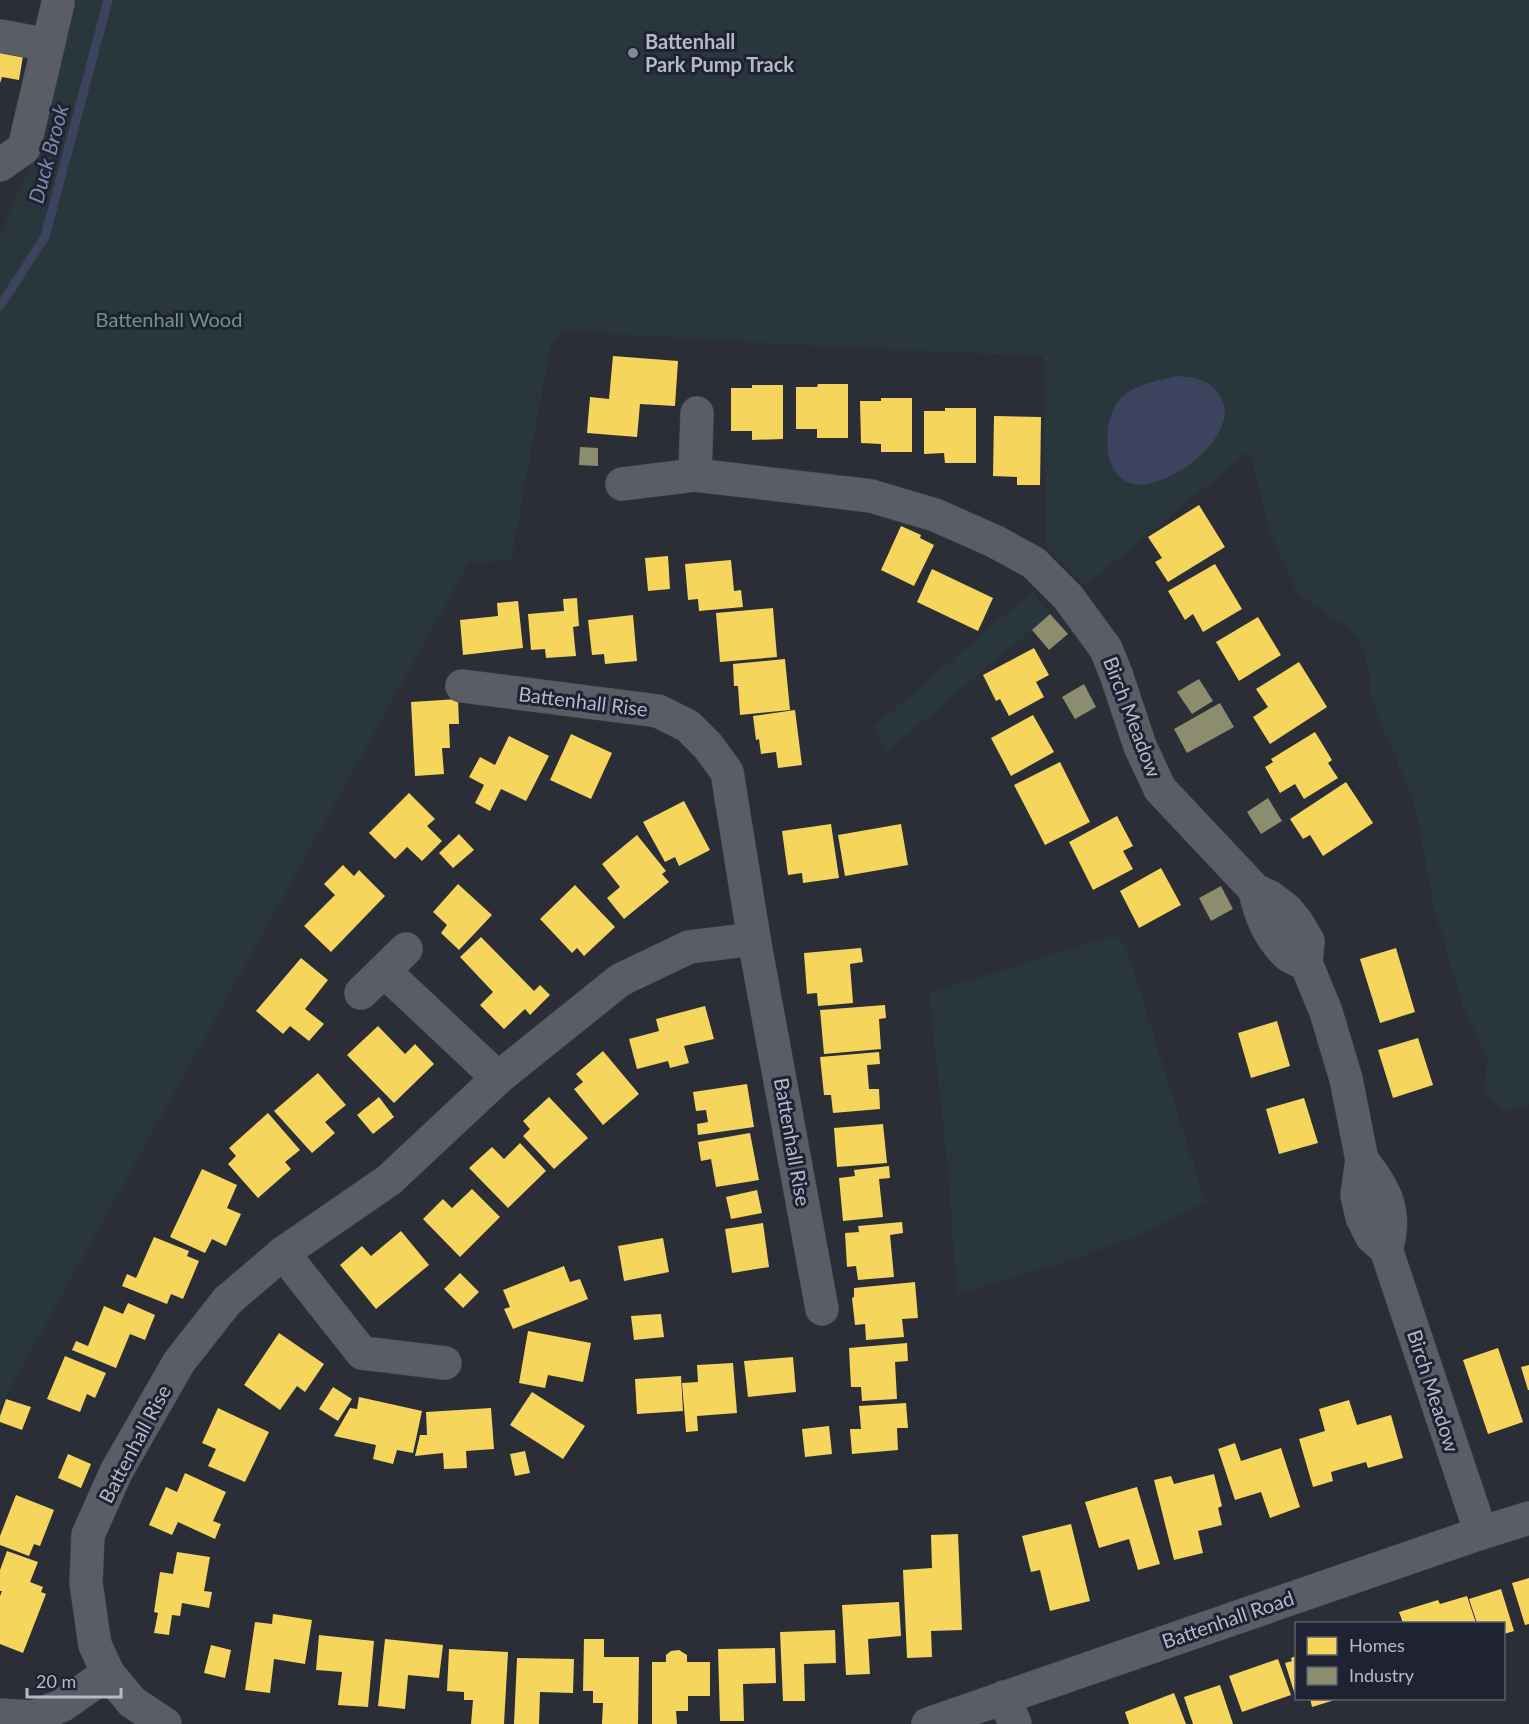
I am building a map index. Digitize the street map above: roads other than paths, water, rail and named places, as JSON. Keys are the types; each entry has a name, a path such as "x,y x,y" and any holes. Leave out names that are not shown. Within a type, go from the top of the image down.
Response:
{"street":[{"path":"12,157 48,45 58,3"},
{"path":"0,36 48,45"},
{"path":"695,474 697,413"},
{"name":"Birch Meadow","path":"622,484 695,474 871,496 935,515 996,542 1034,563 1068,597 1106,649 1140,746 1160,789 1256,890 1258,906 1276,940 1290,957 1306,963 1326,1012 1346,1079 1362,1160 1357,1195 1362,1217 1372,1237 1386,1249 1480,1533"},
{"name":"Battenhall Rise","path":"462,686 658,711 688,726 708,746 727,772 754,939 822,1309"},
{"name":"Battenhall Rise","path":"108,1673 95,1646 93,1635 86,1583 88,1535 116,1472 179,1362 227,1301 283,1253 389,1180 498,1078 620,980 689,947 754,939"},
{"path":"384,971 498,1078"},
{"path":"283,1253 362,1353 445,1363"},
{"name":"Battenhall Road","path":"928,1724 1010,1711 1480,1533 1529,1518"},
{"path":"0,1715 33,1717 63,1705 108,1673 132,1702 165,1724"}],"water":[{"path":"1179,376 1204,381 1217,392 1225,413 1221,428 1212,443 1198,457 1182,470 1165,479 1148,484 1134,484 1123,479 1115,471 1108,447 1107,434 1114,409 1120,399 1132,390 1147,383"}],"waterway":[{"name":"Duck Brook","path":"0,306 45,237 108,0"}],"place":[{"name":"Battenhall Park Pump Track","path":"633,53"}],"park label":[{"name":"Battenhall Wood","path":"169,320"}]}
